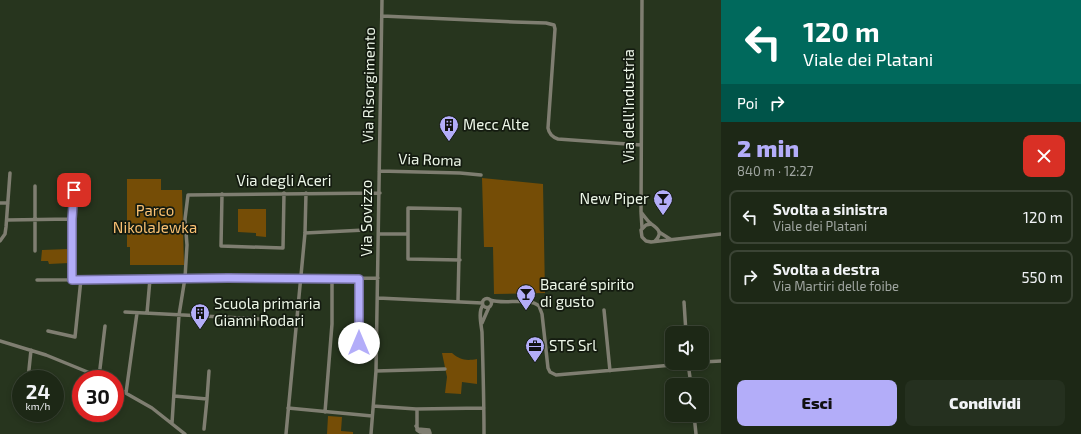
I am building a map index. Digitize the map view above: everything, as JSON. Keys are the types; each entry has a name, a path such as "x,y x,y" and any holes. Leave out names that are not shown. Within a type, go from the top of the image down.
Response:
{"street":[{"name":"Via Risorgimento","path":"379,171 382,0"},
{"name":"Via dell'Industria","path":"642,0 642,228"},
{"path":"382,16 521,22 554,25 555,29 548,128 549,134 558,139 641,145"},
{"name":"Via Roma","path":"379,171 481,175"},
{"name":"Via Sovizzo","path":"371,434 377,342 380,193 379,171"},
{"path":"0,241 5,234 10,173"},
{"path":"35,186 35,251"},
{"path":"72,280 72,219 74,190"},
{"path":"222,194 221,246 283,248 284,193"},
{"path":"286,434 297,321 306,193"},
{"name":"Via degli Aceri","path":"185,278 187,244 185,218 188,195 380,193"},
{"path":"0,203 8,203"},
{"path":"458,301 460,260 460,209 408,208 408,259 460,260"},
{"path":"641,212 652,224 657,227 659,232 671,240"},
{"path":"6,220 34,218 72,219"},
{"path":"652,224 646,225 642,228 641,232 644,239 651,242 655,240 671,240 721,234"},
{"path":"304,232 365,230"},
{"path":"655,240 658,238 659,232"},
{"path":"379,234 408,234"},
{"path":"172,423 179,315 185,278"},
{"path":"37,280 378,278"},
{"path":"148,313 150,279"},
{"path":"325,412 332,324 332,279"},
{"path":"359,279 359,343 377,342"},
{"path":"48,331 75,337 81,280"},
{"path":"378,298 483,303"},
{"path":"484,434 481,308 483,303 488,298 490,300 500,302 531,302 539,306 542,314 547,364 550,372 560,375 665,365"},
{"path":"481,324 492,303 490,300"},
{"path":"483,303 486,308 500,302"},
{"path":"684,302 686,326"},
{"path":"604,310 610,371"},
{"path":"126,312 297,321"},
{"path":"137,313 126,393 152,408 185,434"},
{"path":"101,370 105,326"},
{"path":"0,341 46,355 81,370"},
{"path":"29,370 31,350"},
{"path":"709,362 721,361"},
{"path":"376,370 445,369"},
{"path":"204,429 210,371"},
{"path":"174,396 207,399"},
{"path":"373,406 417,409 484,408"},
{"path":"288,408 372,416"},
{"path":"416,426 417,409"},
{"path":"695,422 696,434"}],"green space":[{"path":"482,178 543,184 545,293 494,294 493,247 484,247"},
{"name":"Parco NikolaJewka","path":"127,179 161,179 161,190 182,190 184,265 130,265 130,247 127,247"},
{"path":"238,209 266,209 266,237 256,236 256,233 238,232"},
{"path":"69,249 69,263 49,264 48,261 41,261 42,250"},
{"path":"442,353 452,353 463,359 477,359 477,384 462,382 461,394 445,393 447,377"},
{"path":"328,416 342,417 341,431 353,432 353,434 327,434"}],"place":[{"name":"Mecc Alte","path":"449,142"},
{"name":"New Piper","path":"663,216"},
{"name":"Bacaré spirito di gusto","path":"526,311"},
{"name":"Scuola primaria Gianni Rodari","path":"200,330"},
{"name":"STS Srl","path":"535,363"}],"route":[{"path":"74,190 72,219 72,280 228,278 359,279 359,343"}]}
